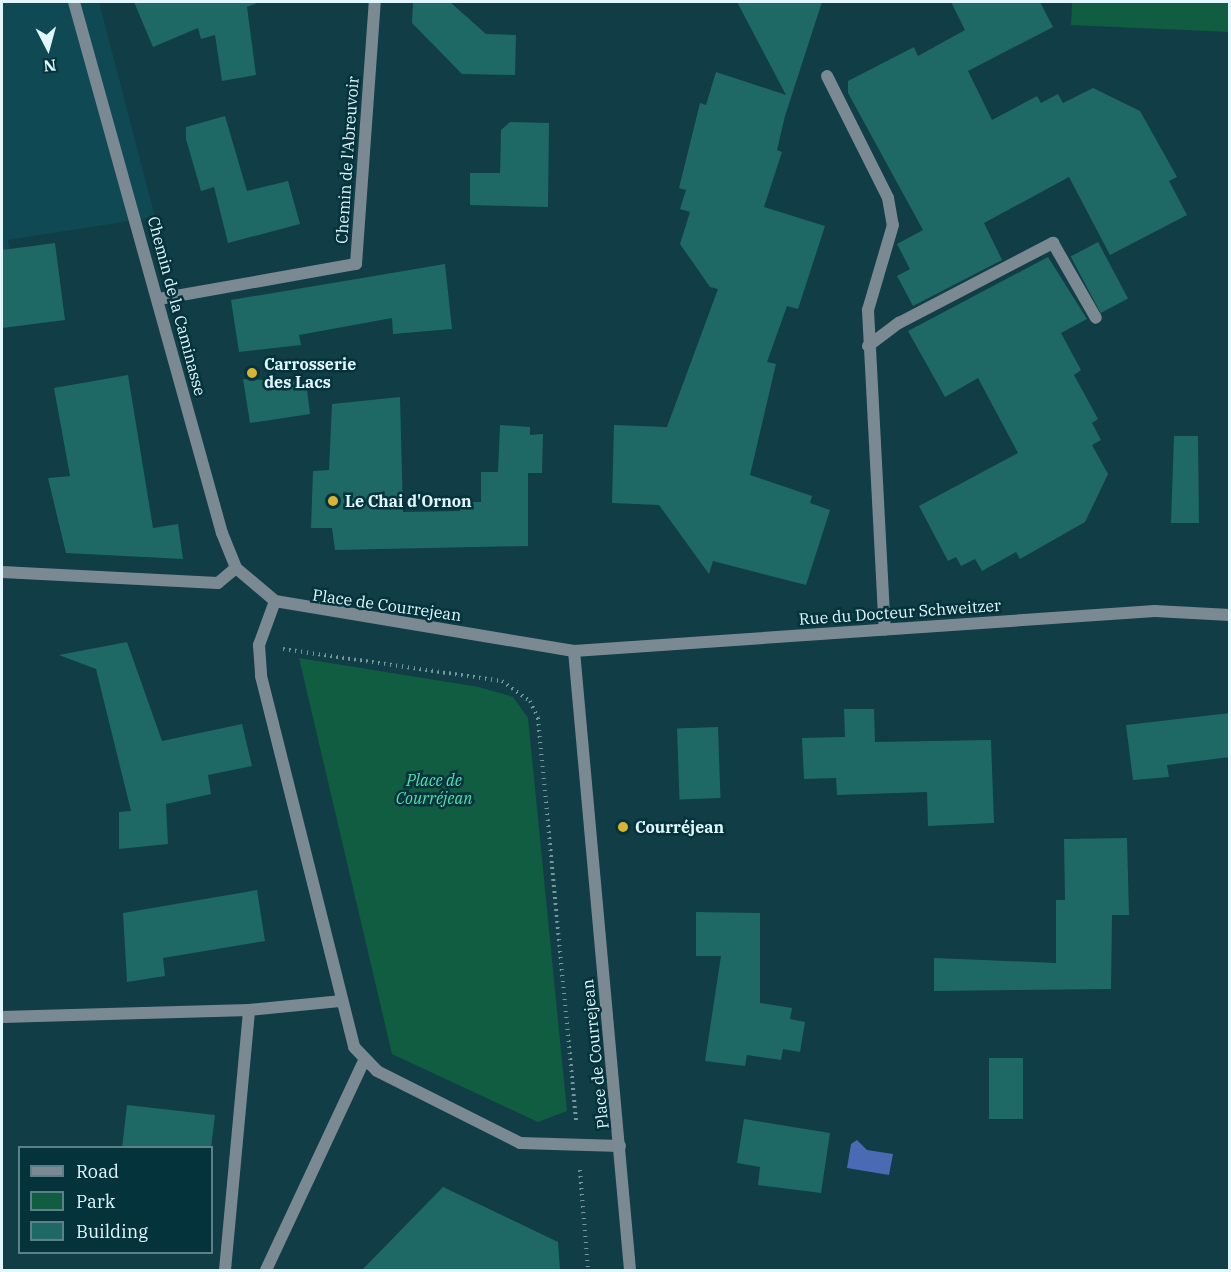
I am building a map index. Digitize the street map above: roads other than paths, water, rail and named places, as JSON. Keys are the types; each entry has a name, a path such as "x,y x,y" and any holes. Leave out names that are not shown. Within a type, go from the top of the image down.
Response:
{"street":[{"name":"Chemin de la Caminasse","path":"74,2 236,568"},
{"name":"Chemin de l'Abreuvoir","path":"159,299 356,264 375,2"},
{"path":"827,76 888,198 893,225 868,310 868,346 885,630"},
{"path":"868,346 898,323 1053,243 1096,318"},
{"path":"2,572 218,583 236,568 275,601 259,645 261,676 340,1001 354,1047 364,1061 266,1270"},
{"name":"Place de Courrejean","path":"275,601 574,651 620,1146 520,1143 364,1061"},
{"name":"Rue du Docteur Schweitzer","path":"574,651 1155,611 1230,615"},
{"path":"2,1017 249,1010 340,1001"},
{"path":"225,1270 249,1010"},
{"path":"620,1146 630,1270"}],"water":[{"path":"857,1140 867,1150 893,1154 889,1175 847,1168 851,1144"}],"place":[{"name":"Carrosserie des Lacs","path":"252,373"},
{"name":"Le Chai d'Ornon","path":"333,501"},
{"name":"Courréjean","path":"623,827"}],"park label":[{"name":"Place de Courréjean","path":"434,789"}]}
